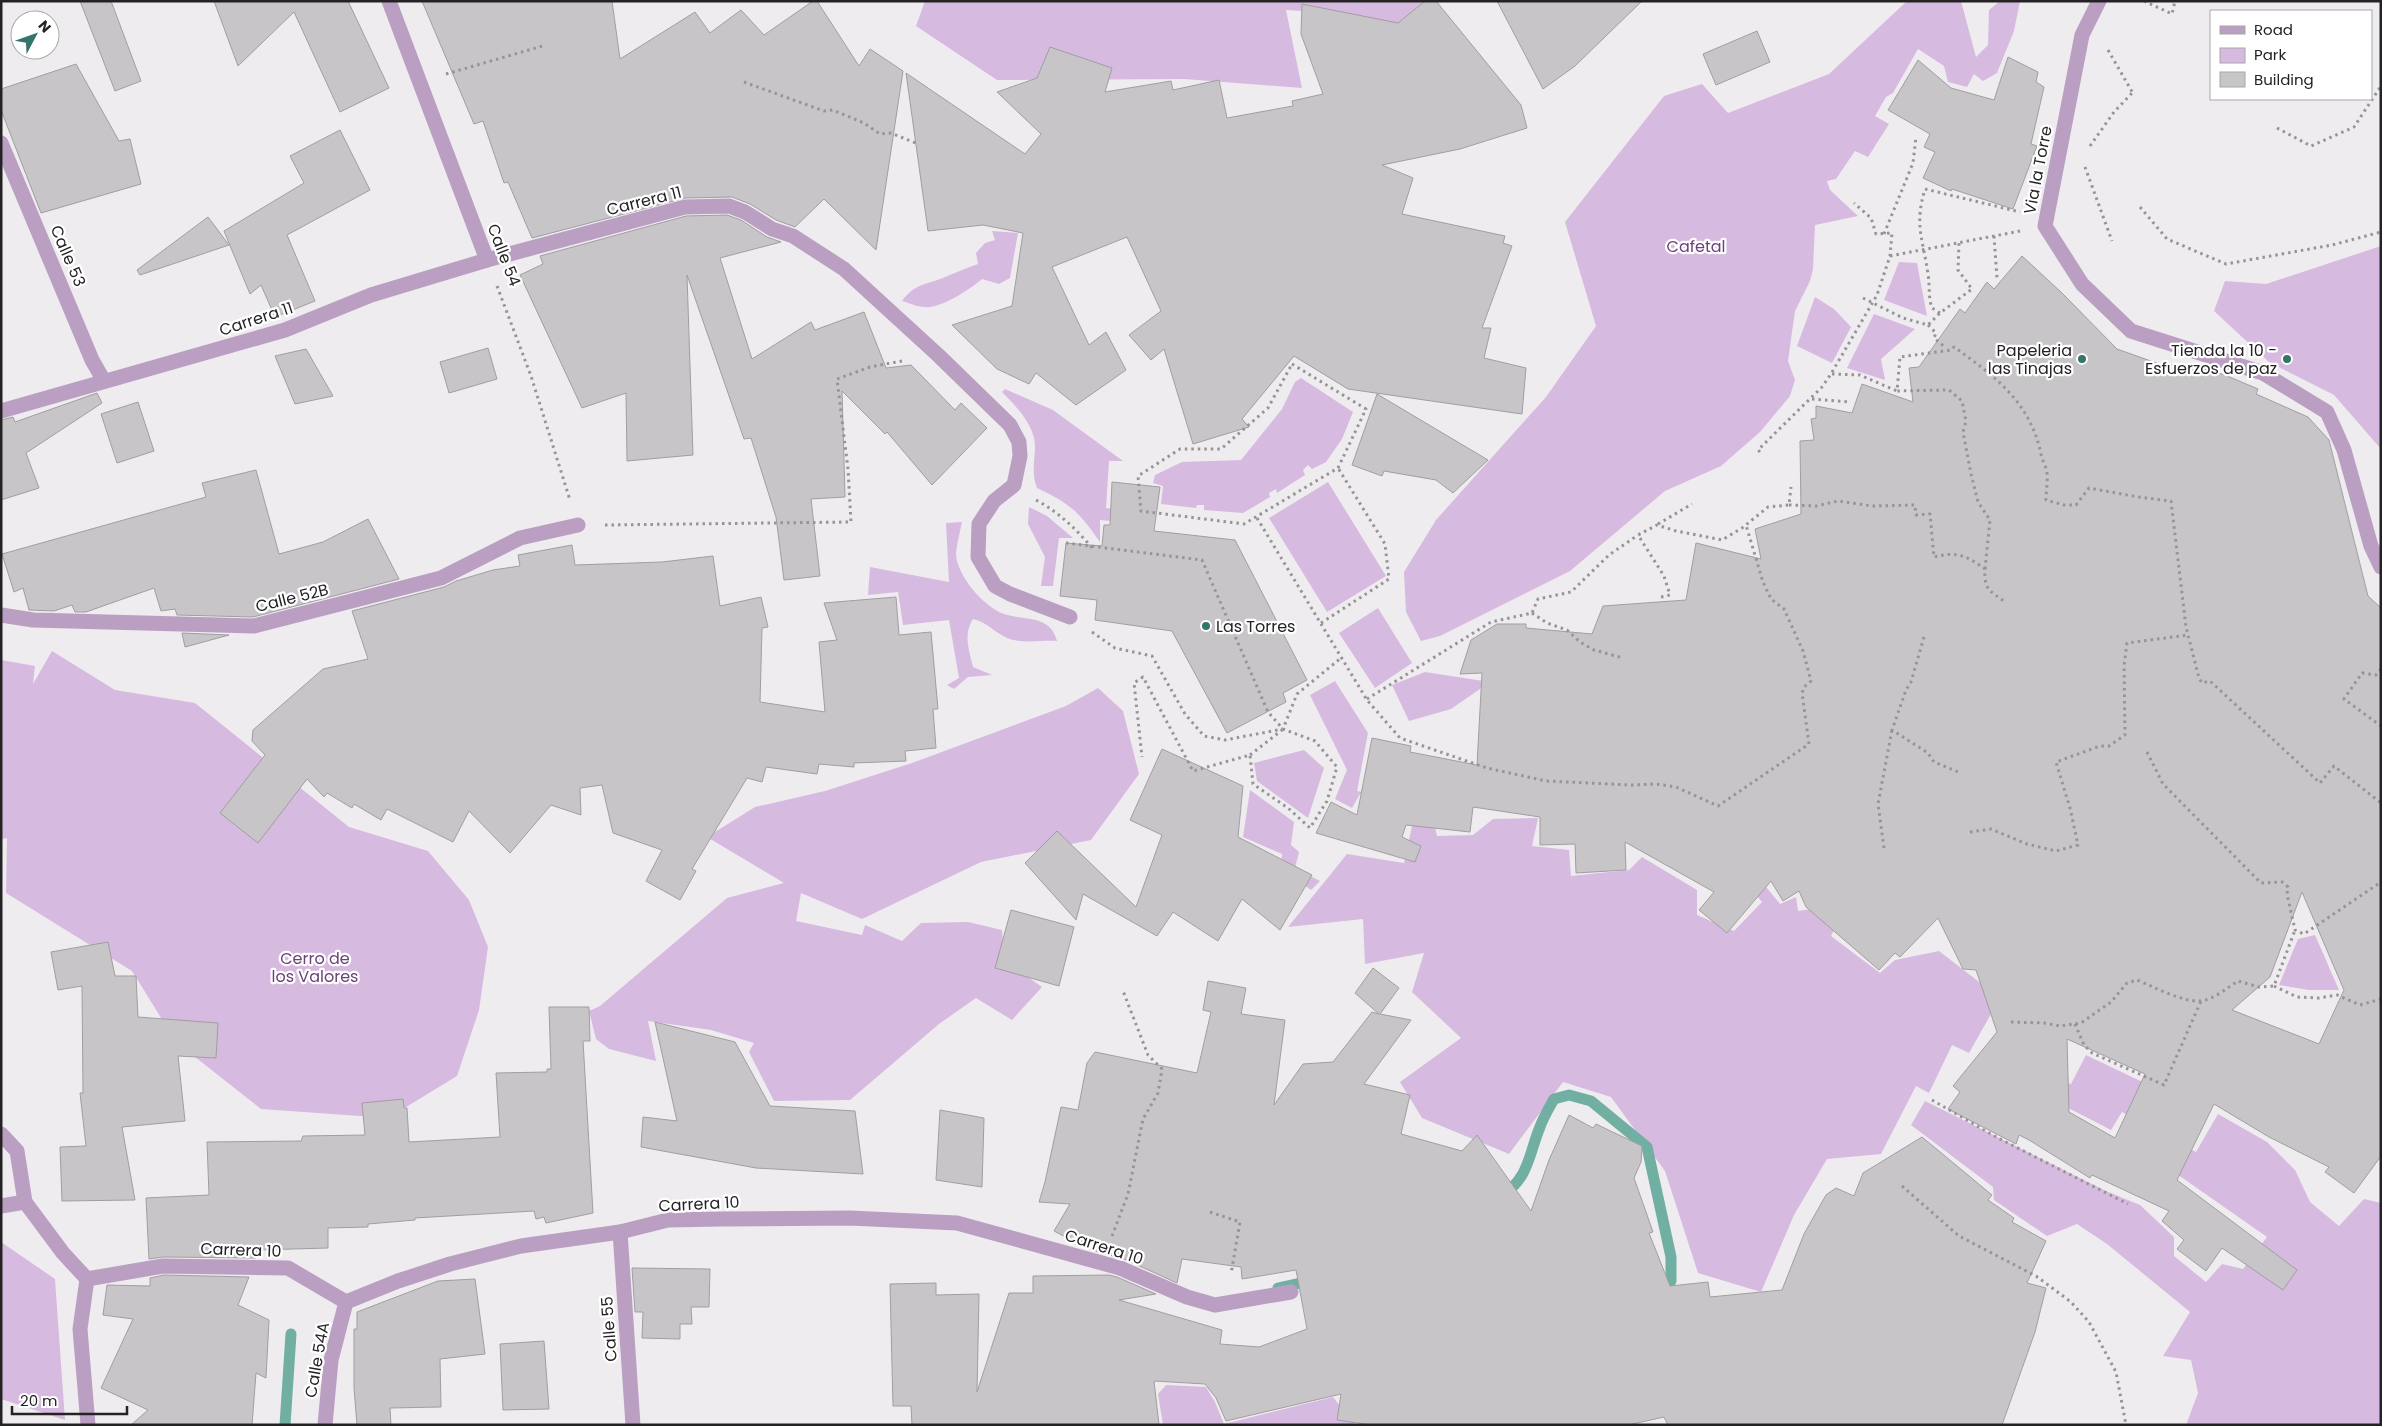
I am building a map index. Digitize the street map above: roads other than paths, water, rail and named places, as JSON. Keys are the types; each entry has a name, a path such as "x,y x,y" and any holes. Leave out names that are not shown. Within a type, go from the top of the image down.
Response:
{"street":[{"name":"Calle 54","path":"389,1 487,260"},
{"name":"Via la Torre","path":"2099,1 2082,34 2045,226 2082,284 2130,331 2263,373 2328,412 2344,450 2371,546 2381,566"},
{"name":"Calle 53","path":"1,143 92,360 104,381"},
{"name":"Carrera 11","path":"1,411 285,330 371,294 487,260 685,207 729,206 744,212 772,229 793,236 844,270 938,355 1010,425 1019,442 1020,456 1014,485 994,501 979,524 978,557 995,586 1010,594 1070,617"},
{"name":"Calle 52B","path":"1,615 34,620 254,626 441,578 520,538 578,525"},
{"path":"1,1134 17,1151 25,1202 63,1253 87,1279 80,1329 88,1425"},
{"path":"1,1206 25,1202"},
{"name":"Carrera 10","path":"87,1279 163,1266 288,1268 346,1302 398,1281 450,1264 521,1246 620,1232 677,1220 850,1218 957,1223 1120,1268 1187,1297 1215,1305 1290,1292"},
{"name":"Calle 55","path":"620,1232 633,1425"},
{"name":"Calle 54A","path":"325,1425 332,1360 346,1302"}],"waterway":[{"path":"1502,1195 1511,1189 1523,1173 1541,1124 1554,1099 1569,1095 1591,1101 1647,1147 1671,1257 1671,1281 1660,1295"},
{"path":"1278,1288 1314,1280"},
{"path":"285,1425 291,1334"}],"place":[{"name":"Papeleria las Tinajas","path":"2082,359"},
{"name":"Tienda la 10 - Esfuerzos de paz","path":"2287,359"},
{"name":"Las Torres","path":"1206,626"}],"park label":[{"name":"Cafetal","path":"1696,246"},
{"name":"Cerro de los Valores","path":"315,967"}]}
